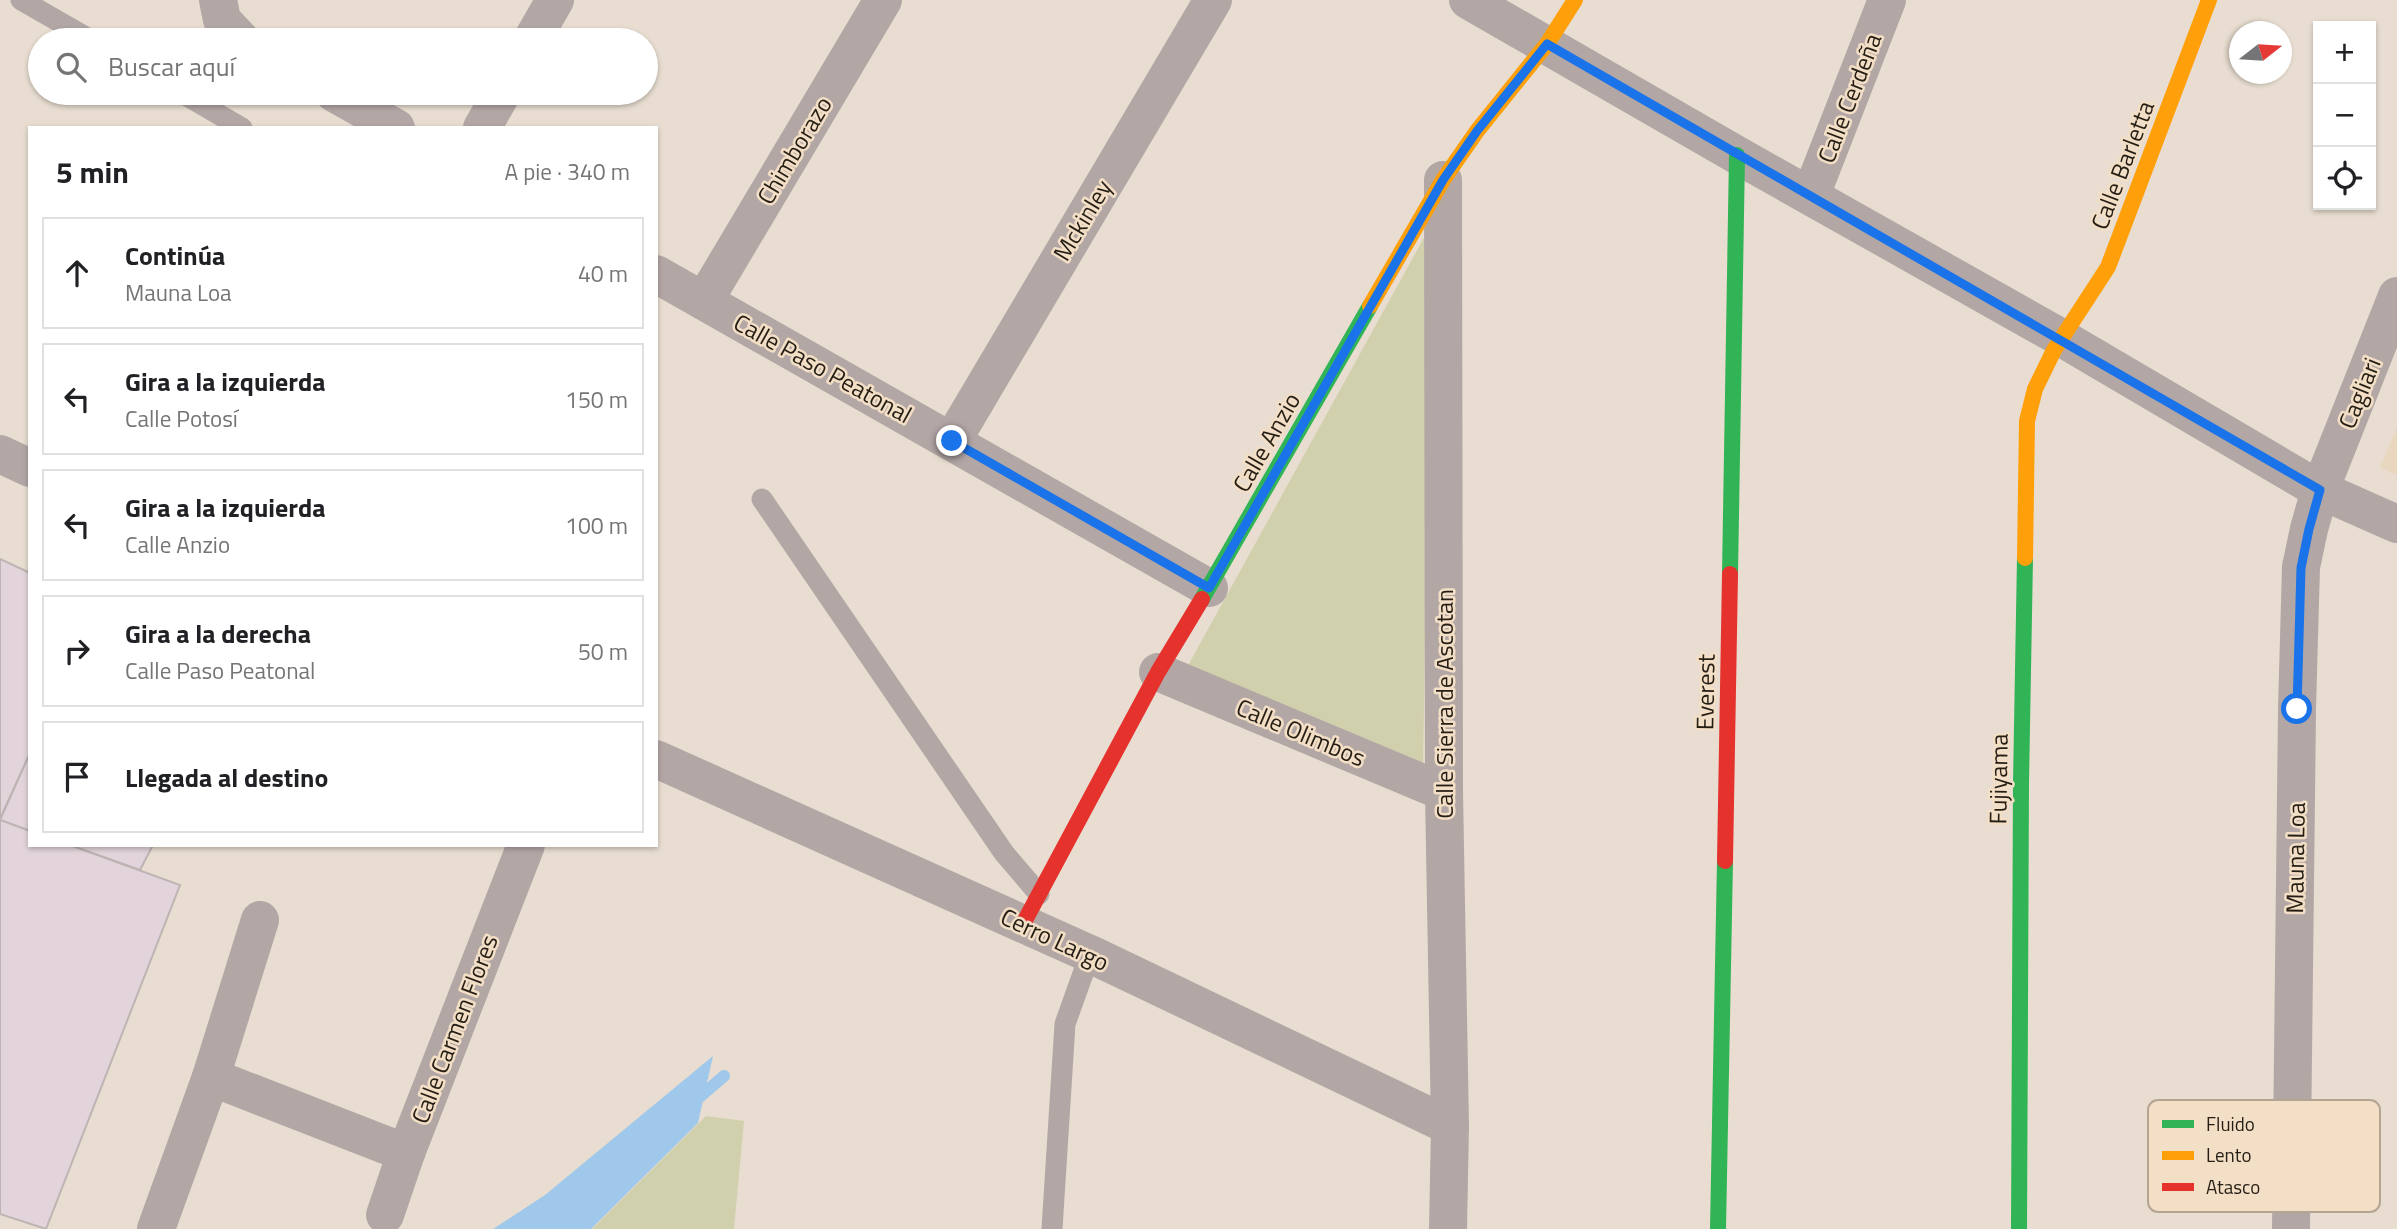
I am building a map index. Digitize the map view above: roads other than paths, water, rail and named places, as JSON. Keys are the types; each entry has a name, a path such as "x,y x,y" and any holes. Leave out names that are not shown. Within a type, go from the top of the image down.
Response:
{"street":[{"path":"539,28 555,0"},
{"name":"Chimborazo","path":"705,301 883,0"},
{"name":"Mckinley","path":"952,441 1213,0"},
{"path":"1468,0 2060,337 2320,490 2397,524"},
{"name":"Calle Anzio","path":"1031,909 1158,672 1443,180 1498,103 1547,44 1575,0"},
{"name":"Calle Cerdeña","path":"1811,195 1887,0"},
{"name":"Calle Barletta","path":"2060,337 2086,304 2108,267 2209,0"},
{"path":"355,105 392,126"},
{"path":"483,126 495,105"},
{"name":"Everest","path":"1718,1229 1737,155"},
{"name":"Calle Sierra de Ascotan","path":"1443,180 1444,792 1450,1126 1448,1229"},
{"name":"Calle Paso Peatonal","path":"658,275 1209,588"},
{"name":"Cagliari","path":"2320,490 2397,296"},
{"name":"Fujiyama","path":"2019,1229 2021,783 2027,421 2037,381 2060,337"},
{"path":"0,454 28,467"},
{"name":"Mauna Loa","path":"2292,1100 2301,568 2320,490"},
{"name":"Calle Olimbos","path":"1158,672 1444,792"},
{"name":"Cerro Largo","path":"658,760 1031,909 1090,954 1450,1126"},
{"name":"Calle Carmen Flores","path":"385,1214 406,1153 525,847"},
{"path":"156,1229 211,1077 260,920"},
{"path":"211,1077 406,1153"}],"lane":[{"path":"22,0 70,28"},
{"path":"203,105 239,126"},
{"path":"762,499 1004,853 1031,909"},
{"path":"1052,1229 1065,1024 1090,954"}],"water":[{"path":"713,1056 698,1123 591,1229 493,1229 545,1195"}],"waterway":[{"path":"695,1101 724,1076"}]}
